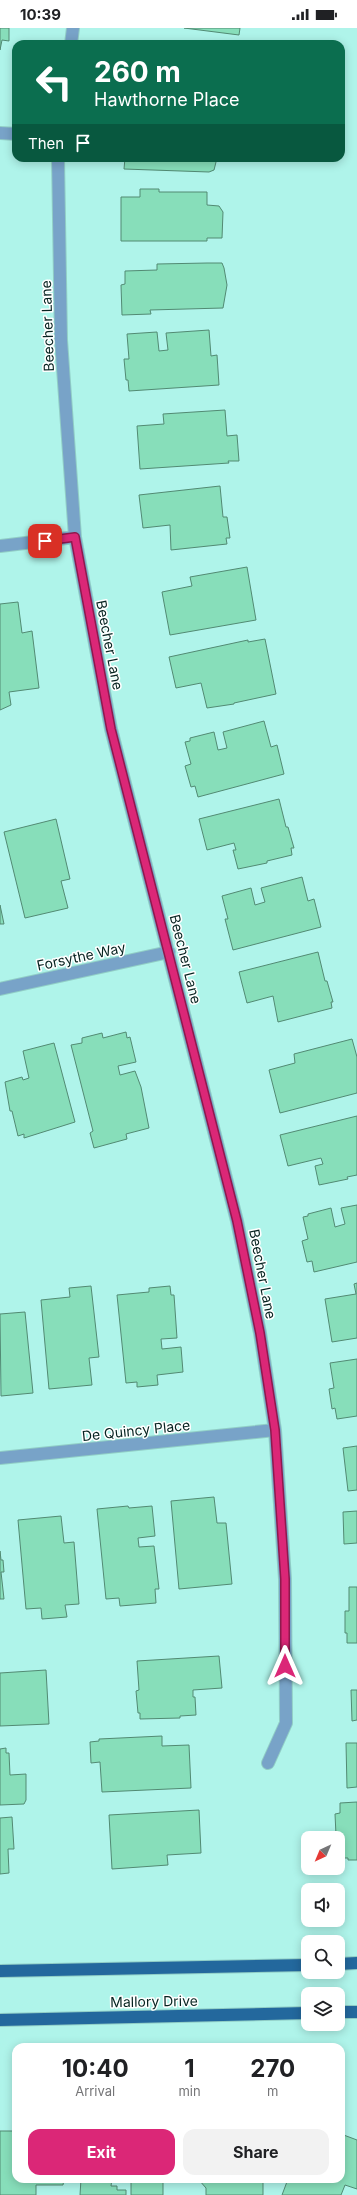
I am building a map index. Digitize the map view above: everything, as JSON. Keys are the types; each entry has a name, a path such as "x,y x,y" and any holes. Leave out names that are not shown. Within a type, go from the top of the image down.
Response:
{"main road":[{"path":"345,1964 357,1964"},
{"path":"0,1971 301,1965"},
{"path":"345,2012 357,2012"},
{"name":"Mallory Drive","path":"0,2020 301,2013"}],"street":[{"path":"72,40 73,28"},
{"path":"0,133 12,134"},
{"name":"Beecher Lane","path":"58,162 61,340 75,537 111,729 237,1221 260,1333 275,1430 285,1579 286,1723 268,1763"},
{"path":"0,546 75,537"},
{"name":"Forsythe Way","path":"0,989 169,952"},
{"name":"De Quincy Place","path":"0,1458 275,1430"}],"building":[{"path":"0,28 9,28 9,41 2,40 0,50"},
{"path":"184,28 240,28 239,35"},
{"path":"125,162 216,162 214,170 209,172 124,169"},
{"path":"140,189 159,189 159,192 207,192 207,205 219,206 223,212 222,238 207,238 207,241 121,241 121,197 140,197"},
{"path":"222,263 227,285 223,308 150,310 151,314 122,315 121,285 125,284 125,271 157,270 157,264"},
{"path":"209,330 211,356 217,355 219,385 129,391 128,380 126,380 124,359 129,359 127,334 157,332 159,351 168,350 166,333"},
{"path":"225,410 227,436 237,435 239,461 140,469 137,426 164,424 163,414"},
{"path":"220,486 223,517 227,517 230,538 226,538 227,544 171,550 170,525 143,528 139,495"},
{"path":"247,567 256,620 170,635 162,592 192,586 190,577"},
{"path":"18,602 22,633 32,631 39,688 9,692 11,705 0,710 0,604"},
{"path":"265,639 276,694 234,704 207,708 201,683 176,688 169,657 248,640 248,642"},
{"path":"264,721 271,747 277,745 284,774 198,797 195,786 191,787 185,766 191,764 185,742 190,741 190,738 214,732 218,750 227,748 223,732"},
{"path":"279,799 286,827 288,827 294,848 291,848 292,855 267,861 267,863 238,869 233,850 236,850 234,843 207,850 199,819"},
{"path":"56,819 70,879 61,881 68,908 25,918 4,832"},
{"path":"302,877 308,901 314,899 321,927 233,950 225,919 228,919 222,896 251,888 255,905 265,902 261,888"},
{"path":"0,905 4,924 0,924"},
{"path":"318,952 325,981 327,981 333,1002 331,1002 332,1008 278,1022 273,996 247,1003 239,972"},
{"path":"126,1032 127,1038 130,1037 136,1062 118,1066 120,1075 135,1071 141,1087 149,1128 126,1134 127,1139 94,1148 90,1133 93,1131 71,1045 82,1043 82,1038 102,1033 103,1038"},
{"path":"352,1039 357,1057 357,1093 280,1113 269,1070 295,1063 294,1054"},
{"path":"54,1043 75,1122 24,1138 24,1134 18,1136 12,1111 10,1111 5,1082 22,1077 23,1080 29,1078 23,1051"},
{"path":"357,1116 357,1175 347,1177 348,1179 319,1185 315,1166 323,1164 321,1158 288,1166 280,1135"},
{"path":"357,1205 357,1262 314,1272 312,1261 307,1262 302,1241 308,1239 303,1217 308,1216 308,1214 331,1208 335,1227 345,1224 341,1208"},
{"path":"357,1283 357,1338 332,1342 325,1299 356,1294 354,1284"},
{"path":"91,1286 99,1357 89,1358 92,1385 49,1389 41,1300 70,1297 69,1288"},
{"path":"170,1286 171,1295 174,1295 177,1338 161,1339 162,1349 181,1347 183,1372 157,1375 158,1385 137,1387 137,1382 126,1383 117,1295 149,1292 149,1288"},
{"path":"25,1312 33,1393 1,1396 0,1314"},
{"path":"357,1359 357,1416 337,1419 335,1408 332,1409 329,1389 334,1388 330,1363"},
{"path":"357,1446 357,1490 348,1491 343,1448"},
{"path":"214,1497 217,1523 226,1523 232,1584 179,1589 171,1501"},
{"path":"128,1506 129,1508 152,1506 155,1536 138,1538 139,1547 154,1546 159,1589 155,1589 156,1603 120,1606 119,1598 106,1599 97,1509"},
{"path":"357,1511 357,1543 344,1544 343,1512"},
{"path":"61,1516 64,1543 74,1542 79,1604 65,1605 67,1617 42,1619 41,1608 26,1609 18,1520"},
{"path":"0,1551 1,1560 3,1560 4,1572 1,1572 4,1599 0,1599"},
{"path":"349,1587 357,1587 357,1643 347,1643 347,1633 345,1633 345,1611 349,1611"},
{"path":"219,1656 222,1688 193,1690 196,1715 180,1716 180,1718 140,1719 136,1691 139,1690 137,1661"},
{"path":"46,1670 49,1724 0,1726 0,1673"},
{"path":"351,1690 357,1690 357,1720 352,1721"},
{"path":"162,1736 162,1746 189,1745 191,1788 102,1792 100,1762 91,1763 90,1742 99,1741 99,1739"},
{"path":"346,1743 357,1743 357,1787 347,1788"},
{"path":"6,1748 6,1753 9,1753 10,1775 26,1774 26,1800 24,1804 0,1805 0,1749"},
{"path":"357,1802 357,1860 348,1860 348,1858 345,1858 345,1831 336,1831 335,1814 340,1813 340,1803"},
{"path":"199,1810 201,1853 167,1855 168,1865 112,1869 109,1815"},
{"path":"12,1817 14,1849 8,1849 9,1873 0,1874 0,1818"},
{"path":"0,2131 12,2131 12,2183 63,2183 63,2185 36,2185 36,2195 0,2195"},
{"path":"345,2136 357,2140 357,2189 345,2185 341,2195 282,2195 286,2183 345,2183"},
{"path":"81,2183 111,2183 111,2186 117,2186 117,2190 126,2190 126,2195 80,2195"},
{"path":"131,2183 163,2183 163,2195 131,2195"},
{"path":"202,2183 263,2183 263,2195 206,2195 206,2188"}],"route":[{"path":"45,541 75,537 111,729 237,1221 260,1333 275,1430 285,1579 285,1666"}]}
